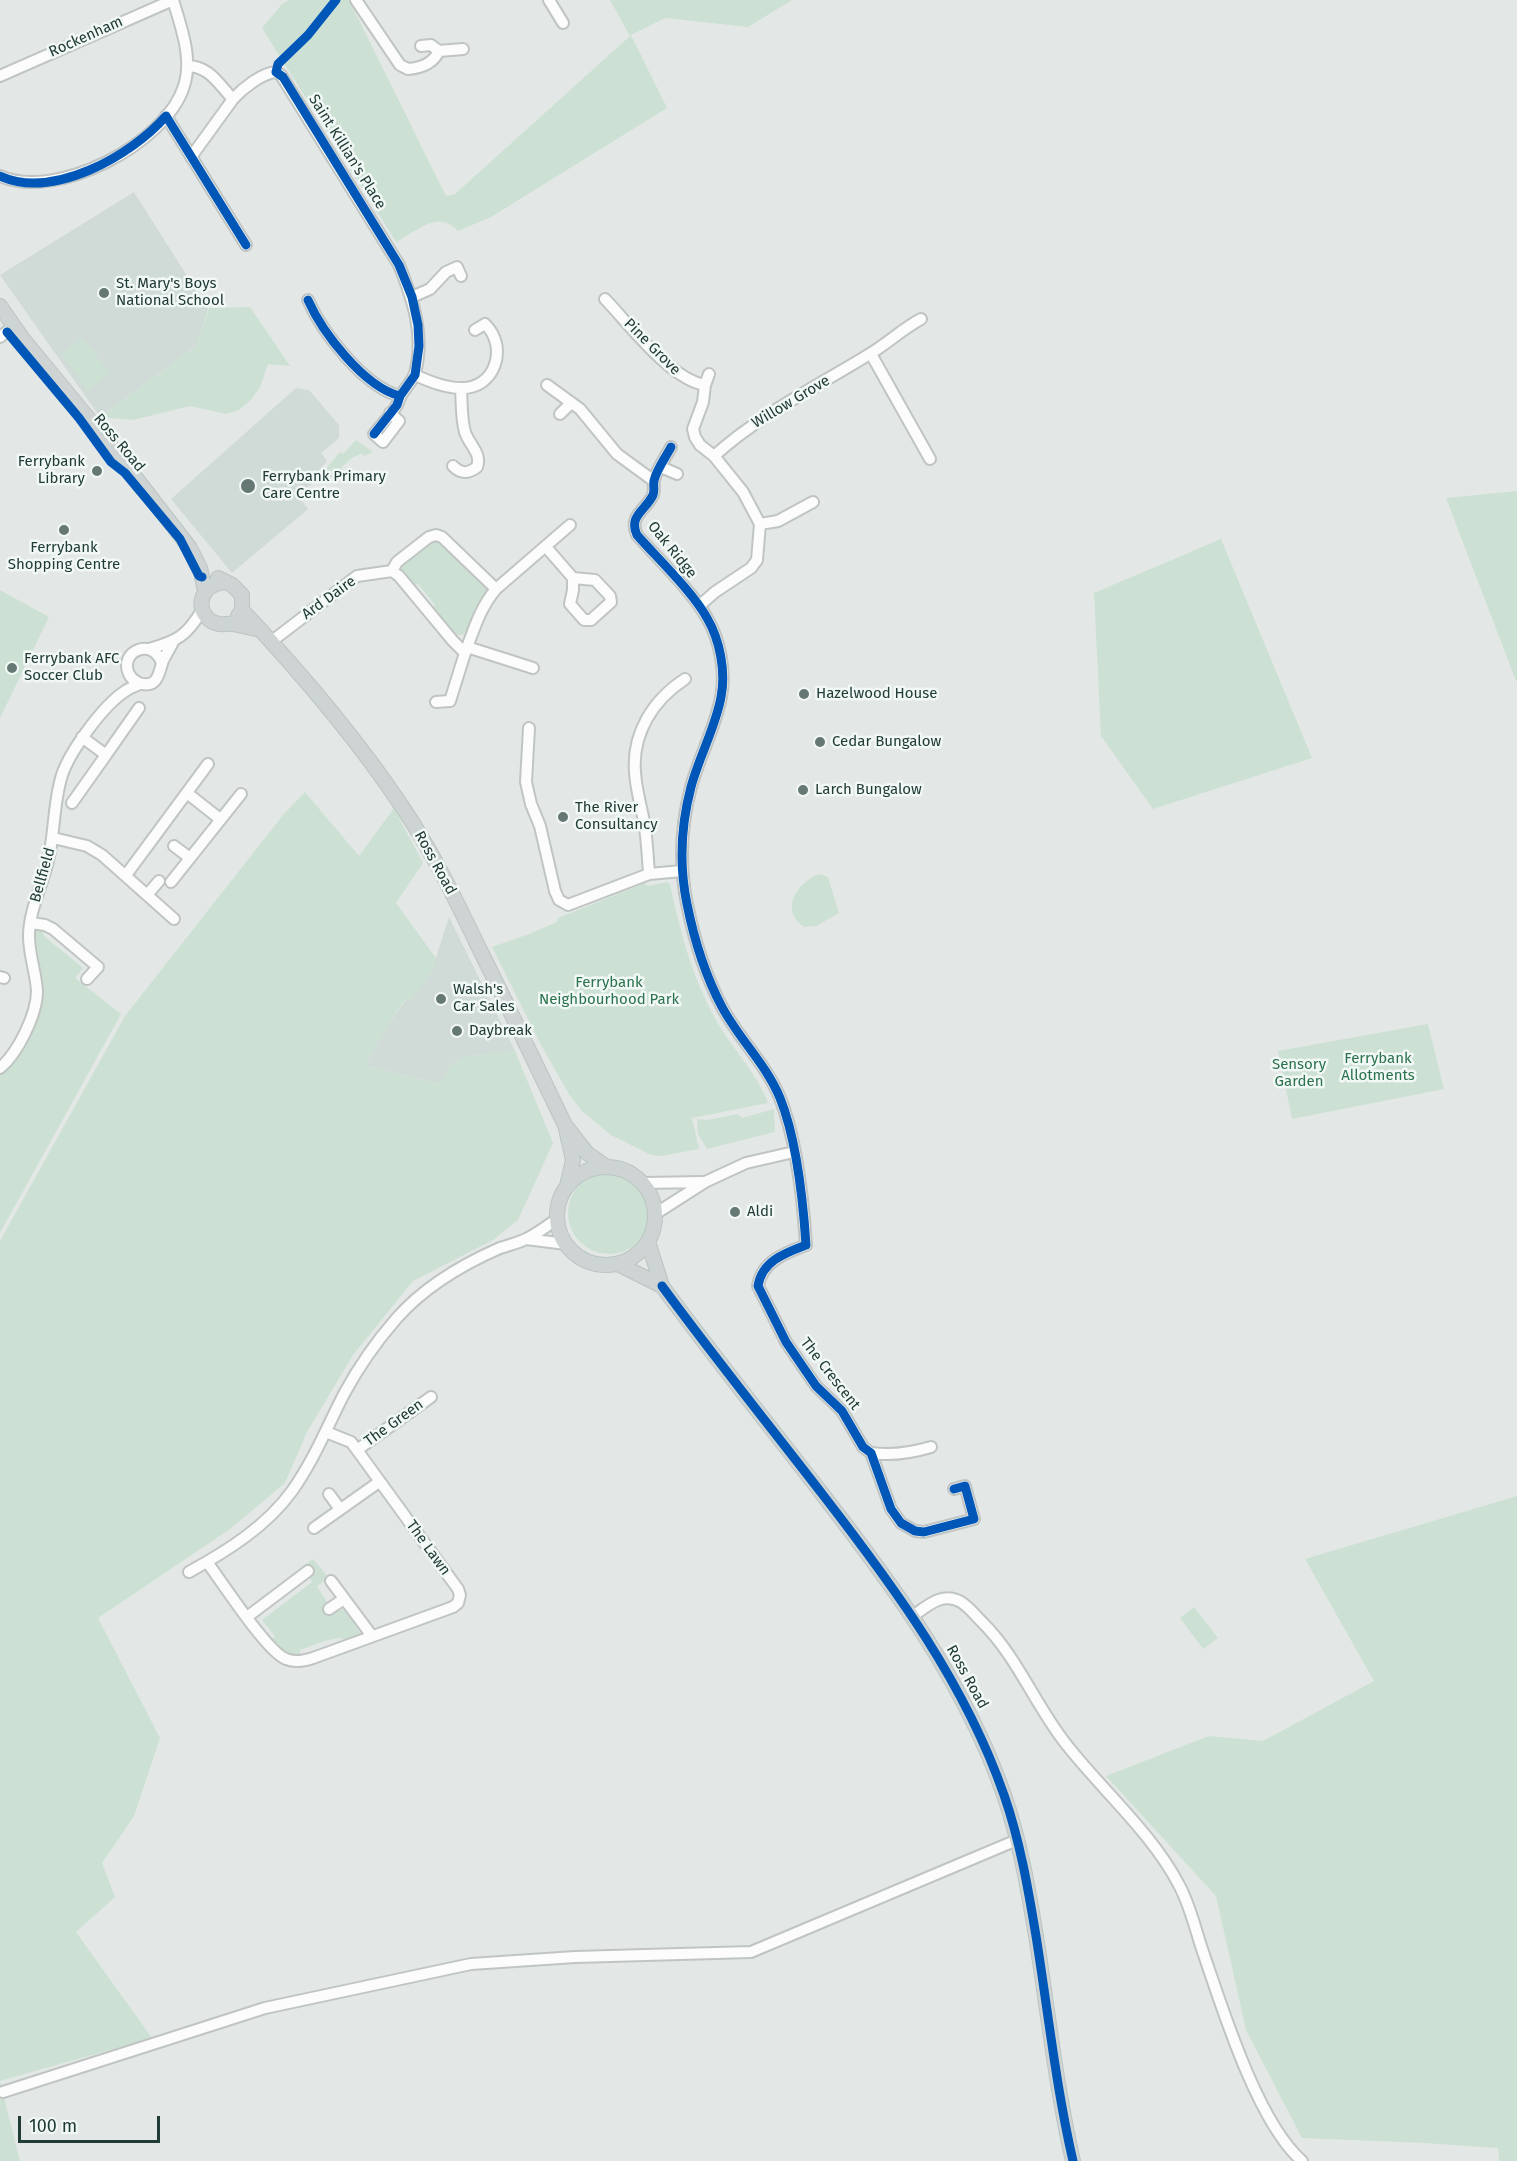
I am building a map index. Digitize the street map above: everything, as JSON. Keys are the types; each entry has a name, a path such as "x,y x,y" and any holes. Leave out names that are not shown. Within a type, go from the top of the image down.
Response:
{"main road":[{"name":"Ross Road","path":"0,306 13,327 190,548 200,568 205,591"},
{"path":"200,568 232,585 242,595 242,610 237,618 223,624"},
{"path":"225,582 215,584 205,591 202,610 209,620 261,630"},
{"name":"Ross Road","path":"242,610 272,641 358,745 403,808 458,905 565,1125"},
{"path":"565,1125 587,1153 605,1167"},
{"path":"565,1125 573,1160 567,1186 559,1201 557,1220 566,1244 572,1252 588,1262 601,1265 618,1264 636,1255 648,1242 653,1230 655,1214 653,1201 644,1183 623,1169 605,1167 584,1172 567,1186"},
{"path":"648,1242 662,1286"},
{"path":"618,1264 662,1286"},
{"name":"Ross Road","path":"662,1286 913,1616 944,1664 972,1718 1001,1788 1017,1840 1028,1888 1053,2052 1073,2161"}],"street":[{"name":"Rockenham","path":"0,76 173,0 184,42 187,66 183,89 166,116 129,149 106,162 76,174 33,183 18,182 0,176"},
{"path":"356,0 400,65 408,69 417,68 436,59 439,51"},
{"path":"549,0 563,23"},
{"path":"421,46 431,45 439,51 463,49"},
{"path":"187,66 199,67 207,71 233,99"},
{"name":"Saint Killian's Place","path":"191,157 233,99 243,89 268,74 276,72 281,75 399,265 412,297"},
{"path":"166,116 246,245"},
{"path":"390,413 415,375 419,345 418,325 412,297 430,289 446,272 457,267 461,276"},
{"name":"Pine Grove","path":"605,299 670,368 694,383 705,385"},
{"path":"308,300 316,319 349,359 382,389 400,396"},
{"name":"Willow Grove","path":"714,456 736,435 871,354 904,328 921,319"},
{"path":"415,375 428,381 461,389 475,386 487,378 496,363 498,344 485,324 475,330"},
{"path":"0,337 13,327"},
{"path":"871,354 930,459"},
{"path":"655,1214 705,1182 746,1163 794,1152 781,1100 770,1077 722,1007 705,967 694,935 682,871 683,830 691,788 722,695 722,664 717,642 708,619 699,606 715,592 751,568 757,560 759,549 760,524 742,492 714,456 700,445 693,429 709,374"},
{"path":"547,385 580,409 617,454 654,481"},
{"path":"453,466 459,472 466,472 477,466 479,461 464,430 461,389"},
{"path":"560,414 572,403"},
{"name":"Oak Ridge","path":"671,447 654,481 652,496 637,514 634,529 699,606"},
{"path":"661,467 677,474"},
{"path":"760,524 778,521 813,502"},
{"path":"436,702 450,701 478,615 487,599 570,525"},
{"path":"496,589 442,537 436,535 429,537 397,562 392,571 466,650 532,668"},
{"path":"546,547 573,578 570,604 584,620 591,620 611,602 610,596 594,580 573,578"},
{"name":"Ard Daire","path":"272,641 357,576 392,571"},
{"path":"173,642 162,664 160,675 146,684 135,682 128,672 127,665 130,656 138,650 173,642 192,627 202,610"},
{"path":"192,627 223,624"},
{"path":"149,649 158,654 162,664"},
{"name":"Bellfield","path":"123,692 128,672"},
{"path":"649,874 645,831 635,772 638,740 648,715 667,692 685,679"},
{"name":"Bellfield","path":"0,1068 14,1051 27,1027 36,1002 37,990 29,937 54,838 57,794 62,774 82,737 123,692 141,684"},
{"path":"72,803 139,708"},
{"path":"529,728 526,782 559,900 568,905 649,874 682,871"},
{"path":"82,737 106,754"},
{"path":"126,875 208,764"},
{"path":"187,793 220,819"},
{"path":"171,882 241,794"},
{"path":"54,838 87,846 102,855 174,919"},
{"path":"174,846 190,858"},
{"path":"147,895 159,881"},
{"path":"31,923 54,929 98,967"},
{"path":"87,980 98,967 110,966"},
{"name":"The Crescent","path":"794,1152 802,1197 806,1245 782,1254 772,1261 759,1277 758,1286 761,1294 786,1342 816,1386 842,1411 864,1447 871,1453 891,1509 907,1528 924,1532 974,1520 965,1486 954,1489"},
{"path":"644,1183 705,1182"},
{"path":"189,1572 247,1536 291,1493 363,1363 396,1319 422,1293 481,1257 526,1239 557,1220"},
{"path":"526,1239 566,1244"},
{"name":"The Green","path":"357,1450 431,1397"},
{"name":"The Lawn","path":"207,1562 271,1650 288,1660 300,1662 313,1658 453,1607 460,1599 458,1589 351,1442 326,1432"},
{"path":"871,1453 888,1455 913,1453 931,1447"},
{"path":"314,1528 379,1482"},
{"path":"329,1494 340,1509"},
{"path":"247,1617 308,1571"},
{"path":"331,1581 372,1636"},
{"path":"913,1616 933,1602 943,1598 951,1599 961,1602 989,1628 1018,1668 1064,1741 1127,1814 1174,1876 1187,1903 1224,2011 1259,2097 1277,2132 1290,2151 1302,2161"},
{"path":"329,1609 344,1599"},
{"path":"3,2092 265,2008 471,1964 575,1957 751,1952 1017,1840"}],"shaded area":[{"name":"St. Mary's Boys National School","path":"134,192 208,309 196,346 100,417 0,275"},
{"name":"Ferrybank Primary Care Centre","path":"296,388 309,390 339,425 339,438 321,453 327,461 319,470 322,477 297,494 308,509 232,573 171,499"},
{"path":"449,917 515,1051 464,1057 450,1066 440,1084 365,1066 387,1026 407,998 410,1000 432,970"}],"green space":[{"path":"289,0 349,0 446,196 455,194 630,36 610,0 792,0 748,27 665,18 631,35 667,108 491,217 458,231 443,222 435,222 396,242 262,28 282,4"},
{"path":"250,307 290,366 268,364 260,387 251,400 239,410 226,414 190,406 133,420 100,417 196,346 209,308"},
{"path":"83,338 110,374 88,390 61,354"},
{"path":"356,440 373,452 364,456 362,453 352,458 342,467 343,473 332,478 324,471 340,452 343,454"},
{"path":"1517,491 1517,681 1516,681 1446,498"},
{"path":"439,539 487,584 488,588 475,608 466,632 462,635 455,635 433,609 435,605 418,584 414,585 400,567 406,557 416,548"},
{"path":"1221,539 1312,758 1153,809 1101,736 1094,593"},
{"name":"Ferrybank AFC Soccer Club","path":"0,590 49,617 0,718"},
{"path":"305,792 359,856 394,808 423,863 396,903 436,958 432,970 411,1001 406,998 387,1026 365,1066 440,1084 450,1066 464,1057 515,1051 553,1143 518,1220 493,1240 413,1281 353,1355 307,1432 285,1483 230,1529 98,1618 160,1738 134,1816 102,1863 115,1897 76,1932 152,2038 0,2081 0,1241 125,1016 283,815"},
{"path":"819,874 828,877 839,913 816,926 804,927 793,912 794,897 804,884"},
{"name":"Ferrybank Neighbourhood Park","path":"667,882 670,884 688,954 700,987 722,1031 750,1070 768,1103 692,1118 699,1149 662,1156 651,1155 611,1135 582,1111 570,1096 541,1045 492,947 529,934 557,922 558,918 645,883 647,886"},
{"path":"42,929 44,936 83,968 75,978 121,1014 0,1233 0,1075 23,1047 39,1013 42,982 35,934 37,930"},
{"name":"Ferrybank Allotments","path":"1428,1024 1444,1089 1292,1119 1278,1051"},
{"path":"774,1109 775,1132 707,1149 698,1134 697,1119 707,1120 738,1114 742,1118"},
{"path":"601,1172 617,1172 632,1179 643,1190 650,1205 647,1229 638,1242 617,1254 601,1254 586,1247 575,1236 568,1221 568,1205 575,1190 586,1179"},
{"path":"1517,1496 1517,2161 1499,2161 1498,2148 1302,2138 1246,2030 1216,1896 1106,1776 1209,1736 1263,1741 1374,1681 1305,1559"},
{"path":"313,1559 329,1578 317,1586 328,1604 325,1612 329,1615 344,1610 361,1634 354,1638 333,1639 300,1650 299,1656 287,1653 274,1644 271,1641 275,1636 262,1620 312,1582 303,1566"},
{"path":"1194,1607 1218,1638 1203,1649 1180,1618"},
{"path":"0,2081 20,2161 0,2161"}],"cycle path":[{"path":"336,0 308,35 278,64 276,72 283,77 399,265 412,297 418,325 419,346 415,375 400,396 397,405 374,434"},
{"path":"0,176 21,182 43,182 67,178 90,170 133,146 166,116 246,245"},
{"path":"308,300 323,327 346,357 372,382 400,396"},
{"path":"7,332 79,418 111,462 125,473 180,539 199,576 202,577"},
{"path":"671,447 655,477 653,495 636,518 635,528 637,535 684,586 707,618 718,646 723,677 719,708 694,776 685,816 682,845 684,889 693,930 710,982 729,1019 767,1074 780,1098 795,1151 803,1209 806,1245 769,1264 760,1277 758,1286 786,1342 816,1386 842,1411 863,1447 871,1453 891,1509 901,1523 915,1531 924,1532 974,1519 965,1486 954,1489"},
{"path":"662,1286 902,1601 949,1675 988,1754 1010,1812 1027,1882 1057,2077 1073,2161"}],"place":[{"name":"St. Mary's Boys National School","path":"104,293"},
{"name":"Ferrybank Library","path":"97,471"},
{"name":"Ferrybank Primary Care Centre","path":"248,486"},
{"name":"Ferrybank Shopping Centre","path":"64,530"},
{"name":"Ferrybank AFC Soccer Club","path":"12,668"},
{"name":"Hazelwood House","path":"804,694"},
{"name":"Cedar Bungalow","path":"820,742"},
{"name":"Larch Bungalow","path":"803,790"},
{"name":"The River Consultancy","path":"563,817"},
{"name":"Walsh's Car Sales","path":"441,999"},
{"name":"Daybreak","path":"457,1031"},
{"name":"Aldi","path":"735,1212"}],"park label":[{"name":"Sensory Garden","path":"1299,1074"}]}
